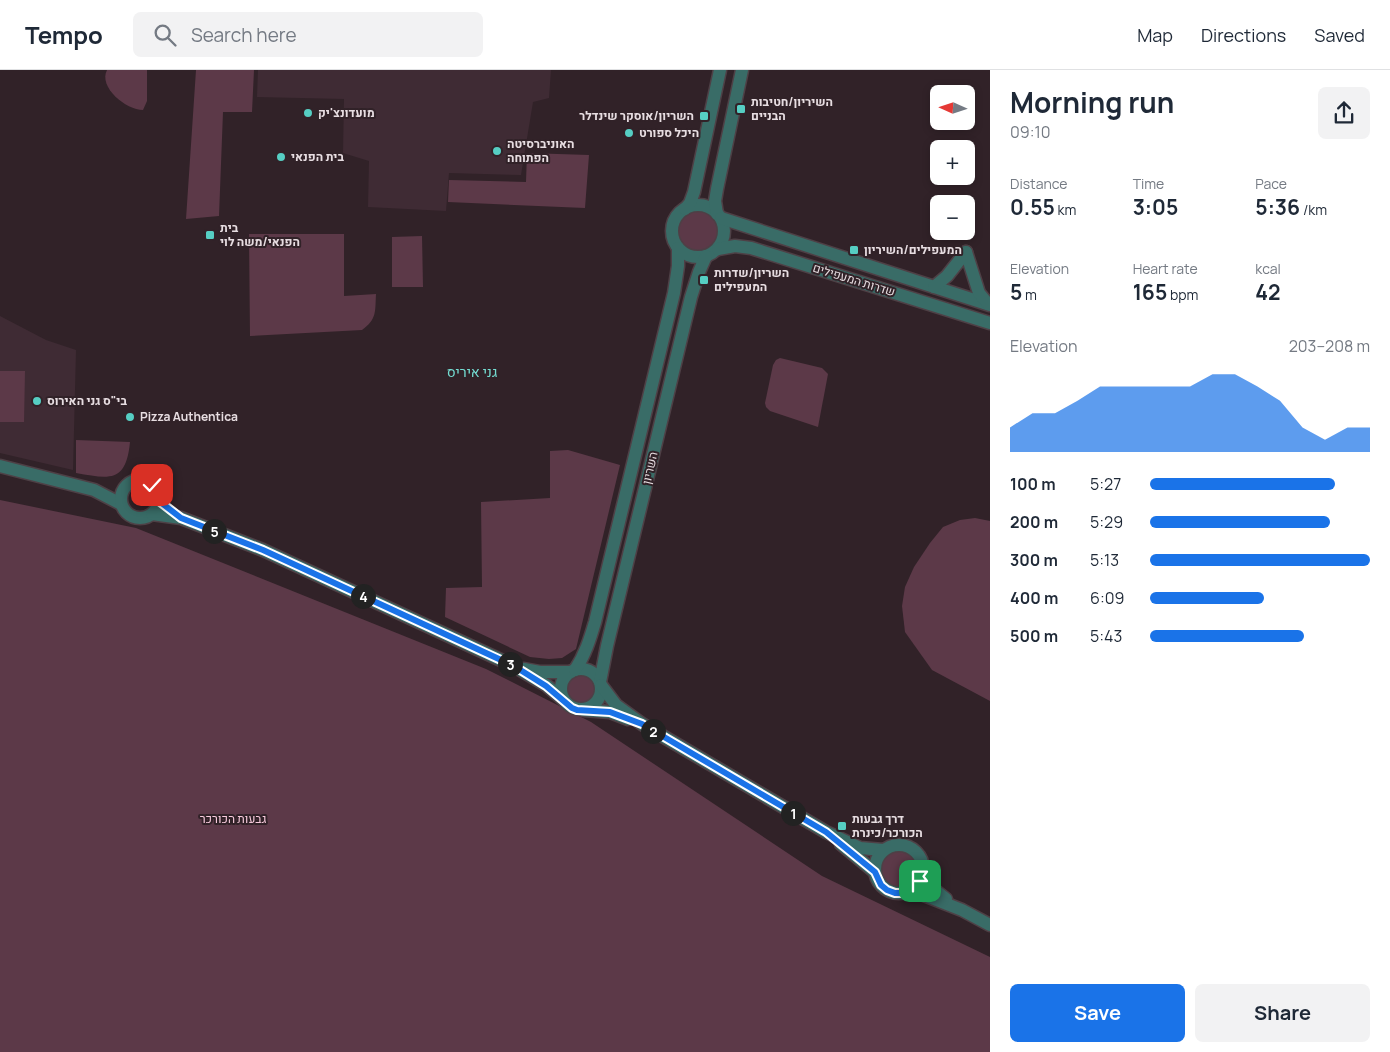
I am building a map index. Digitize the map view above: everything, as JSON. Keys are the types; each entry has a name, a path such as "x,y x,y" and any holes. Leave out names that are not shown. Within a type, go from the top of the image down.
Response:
{"street":[{"path":"720,70 694,192 690,203 676,218 673,226 673,238 678,248 685,254 693,257 706,256 718,249 723,239 724,232 716,206 717,189 742,70"},
{"path":"685,209 696,205 704,206 719,216"},
{"name":"שדרות המעפילים","path":"719,216 990,305"},
{"name":"שדרות המעפילים","path":"718,249 735,246 751,248 990,323"},
{"name":"השריון","path":"573,671 581,661 587,648 595,622 674,293 678,266 678,248"},
{"path":"934,287 947,276 966,252 979,293 990,305"},
{"name":"השריון","path":"601,683 607,646 691,297 706,256"},
{"path":"0,466 94,490 121,504"},
{"path":"94,490 116,489 135,481 148,482 155,488 159,501 181,518"},
{"path":"125,486 121,495 121,504 126,514 136,519 142,519 152,514 159,501"},
{"path":"152,514 181,518 263,550 514,666 546,686 572,708 610,712 642,724"},
{"path":"514,666 540,672 587,670 597,676 616,705 642,724 826,832 860,848 883,850"},
{"path":"564,700 561,688 566,676 573,671"},
{"path":"582,710 588,709 598,702 602,691 601,683"},
{"path":"826,832 875,872 881,885 895,893 912,890 920,881 923,868 922,860 912,848 899,844 883,850 876,860 875,872"},
{"path":"922,876 931,887 962,910 990,926"},
{"path":"912,890 962,910"}],"shaded area":[{"path":"258,70 551,70 549,98 533,102 521,175 449,173 446,211 368,207 369,161 343,153 344,99 257,97"},
{"name":"בי\"ס גני האירוס","path":"0,316 46,340 76,350 73,470 0,453"}],"green space":[{"path":"107,70 147,70 147,101 143,110 129,106 115,96 106,83"},
{"path":"196,70 254,70 252,112 223,112 219,216 186,219"},
{"path":"527,153 589,155 585,208 448,202 449,180 526,182"},
{"path":"702,211 710,214 716,220 719,232 716,244 710,250 694,253 686,250 680,244 677,228 680,220 686,214"},
{"path":"249,234 344,234 344,296 376,294 373,319 362,330 250,336"},
{"path":"422,236 423,287 392,287 392,237"},
{"path":"780,358 822,368 828,374 818,427 770,411 766,407 765,403 773,365"},
{"path":"0,371 25,371 24,422 0,422"},
{"path":"76,440 130,442 125,465 114,475 107,477 76,473"},
{"path":"568,450 620,465 576,649 562,658 530,657 445,617 446,588 482,587 481,502 550,498 550,451"},
{"name":"גבעות הכורכר","path":"0,500 136,528 486,669 591,722 822,876 990,957 990,1052 0,1052"},
{"path":"975,518 990,521 990,701 932,670 905,632 902,606 905,587 914,567 943,527 960,520"},
{"path":"581,670 588,671 594,675 598,681 598,695 594,701 588,705 581,706 574,705 568,701 564,695 563,688 564,681 568,675 574,671"},
{"path":"903,849 910,852 916,858 919,869 918,877 910,886 903,889 895,889 888,886 880,877 879,865 882,858 891,850"}],"place":[{"name":"השיריון/חטיבות הבניים","path":"741,109"},
{"name":"מועדונצ'יק","path":"308,113"},
{"name":"השריון/אוסקר שינדלר","path":"704,116"},
{"name":"היכל ספורט","path":"629,133"},
{"name":"האוניברסיטה הפתוחה","path":"497,151"},
{"name":"בית הפנאי","path":"281,157"},
{"name":"בית הפנאי/משה לוי","path":"210,235"},
{"name":"המעפילים/השיריון","path":"854,250"},
{"name":"השריון/שדרות המעפילים","path":"704,280"},
{"name":"בי\"ס גני האירוס","path":"37,401"},
{"name":"Pizza Authentica","path":"130,417"},
{"name":"דרך גבעות הכורכר/כינרת","path":"842,826"}],"district":[{"name":"גני איריס","path":"472,372"}],"route":[{"path":"152,485 159,496 159,501 181,518 263,550 514,666 546,686 572,708 610,712 642,724 826,832 875,872 881,885 887,890 903,893 912,890 920,881"}]}
